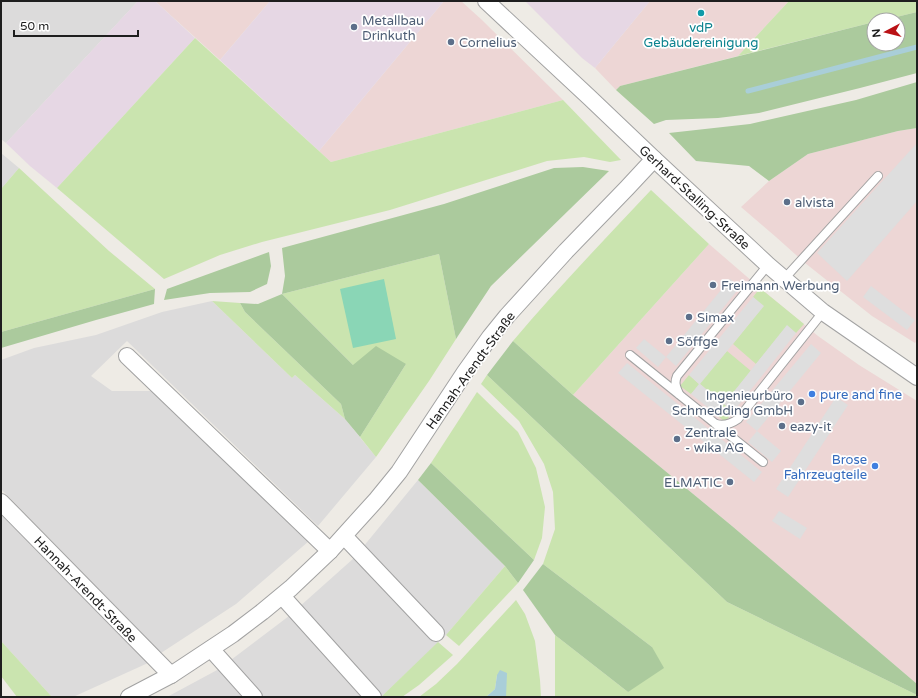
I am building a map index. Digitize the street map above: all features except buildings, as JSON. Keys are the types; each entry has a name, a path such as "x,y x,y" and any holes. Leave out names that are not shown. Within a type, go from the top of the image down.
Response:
{"street":[{"name":"Gerhard-Stalling-Straße","path":"486,1 784,279 823,312 917,377"},
{"name":"Hannah-Arendt-Straße","path":"129,697 170,675 211,649 262,612 282,596 330,551 399,472 465,372 507,316 566,251 654,159"},
{"path":"127,356 330,551"},
{"name":"Hannah-Arendt-Straße","path":"1,502 170,675"},
{"path":"344,536 436,633"},
{"path":"282,596 373,697"},
{"path":"211,649 254,697"}],"lane":[{"path":"784,279 878,176"},
{"path":"679,395 675,381 677,376 768,265"},
{"path":"715,424 728,424 738,420 823,312"},
{"path":"630,355 763,462"}],"shaded area":[{"path":"1,1 138,1 6,143 1,139"},
{"path":"138,1 155,1 195,38 57,188 30,166 6,143"},
{"path":"155,1 270,1 220,60"},
{"path":"270,1 444,1 319,151 220,60"},
{"path":"444,1 461,1 563,100 331,162 319,151"},
{"path":"525,1 650,1 595,68 582,58"},
{"path":"650,1 789,1 738,56 620,86 616,90 595,68"},
{"path":"917,128 917,340 915,343 872,316 805,263 741,207 769,181 808,154 898,131"},
{"path":"917,143 917,201 847,281 817,253"},
{"path":"1,153 19,168 1,189"},
{"path":"709,244 818,336 859,365 917,401 917,684 732,526 573,395"},
{"path":"730,279 740,287 676,366 666,357"},
{"path":"871,286 915,320 907,330 863,297"},
{"path":"753,297 764,306 700,384 724,404 716,414 691,394 699,384 689,375"},
{"path":"212,301 292,378 295,375 345,419 376,457 318,526 127,341 91,376 112,391 154,391 309,541 236,604 161,653 1,489 1,360 34,348 96,335 162,312"},
{"path":"787,325 796,333 733,412 724,404"},
{"path":"644,339 666,357 658,367 636,348"},
{"path":"811,344 821,353 757,431 746,422"},
{"path":"627,363 762,472 754,482 618,373"},
{"path":"836,397 848,405 788,497 776,489"},
{"path":"757,431 781,451 772,462 748,442"},
{"path":"418,480 505,566 446,635 381,697 167,697 219,669 289,616 354,558"},
{"path":"779,511 807,528 800,539 772,521"},
{"path":"1,513 148,663 73,697 52,697 1,641"}],"green space":[{"path":"789,1 917,1 917,12 906,15 906,12 866,12 866,24 738,56"},
{"path":"917,12 917,73 860,88 759,113 718,118 666,120 654,124 616,90 620,86 866,24 866,52 906,52 906,15"},
{"path":"195,38 331,162 563,100 621,160 610,162 584,157 547,161 390,210 262,242 220,255 164,279 57,188"},
{"path":"917,82 917,128 898,131 808,154 769,181 749,166 696,161 669,133 750,124 856,100"},
{"path":"583,167 609,171 491,286 456,339 439,254 282,294 285,276 282,248 444,204 554,168"},
{"path":"19,168 109,251 155,289 1,332 1,189"},
{"path":"651,190 709,244 573,395 513,341"},
{"path":"269,252 271,266 267,284 250,292 210,293 164,300 167,289"},
{"path":"439,254 456,339 429,381 376,457 360,437 406,364 353,365 282,294"},
{"path":"384,279 396,339 353,348 340,289"},
{"path":"760,288 804,324 796,333 787,326 756,364 733,344 763,306 753,297"},
{"path":"155,289 154,304 1,348 1,332"},
{"path":"282,294 353,365 376,346 406,364 360,437 345,419 341,404 245,312 240,303 258,304"},
{"path":"212,301 240,303 245,312 341,404 345,419 295,375 292,378"},
{"path":"513,341 573,395 732,526 917,684 917,695 727,602 487,375"},
{"path":"727,351 751,371 724,404 700,384 691,394 680,386 689,375 699,384"},
{"path":"487,375 727,602 917,695 917,697 555,697 555,635 628,692 652,647 543,564 555,529 553,492 544,464 519,421 481,384"},
{"path":"477,392 518,432 536,468 545,507 542,538 534,560 431,463"},
{"path":"724,404 733,412 725,422 716,414"},
{"path":"431,463 534,560 518,583 505,566 418,480"},
{"path":"543,564 652,647 664,668 628,692 555,635 523,590"},
{"path":"505,566 518,583 459,646 446,635"},
{"path":"516,600 525,614 535,641 541,697 506,697 497,675 495,689 486,697 419,697 436,684 457,664"},
{"path":"1,641 52,697 17,697 1,676"},
{"path":"438,642 453,655 419,685 402,697 381,697"}],"water":[{"path":"500,670 507,673 506,697 486,697 495,689 497,675"}],"waterway":[{"path":"748,91 917,47"}],"place":[{"name":"vdP Gebäudereinigung","path":"701,13"},
{"name":"Metallbau Drinkuth","path":"354,27"},
{"name":"Cornelius","path":"451,42"},
{"name":"alvista","path":"787,202"},
{"name":"Freimann Werbung","path":"713,285"},
{"name":"Simax","path":"689,317"},
{"name":"Söffge","path":"669,341"},
{"name":"pure and fine","path":"812,394"},
{"name":"Ingenieurbüro Schmedding GmbH","path":"801,402"},
{"name":"eazy-it","path":"782,426"},
{"name":"Zentrale - wika AG","path":"677,439"},
{"name":"Brose Fahrzeugteile","path":"875,466"},
{"name":"ELMATIC","path":"730,482"}]}
